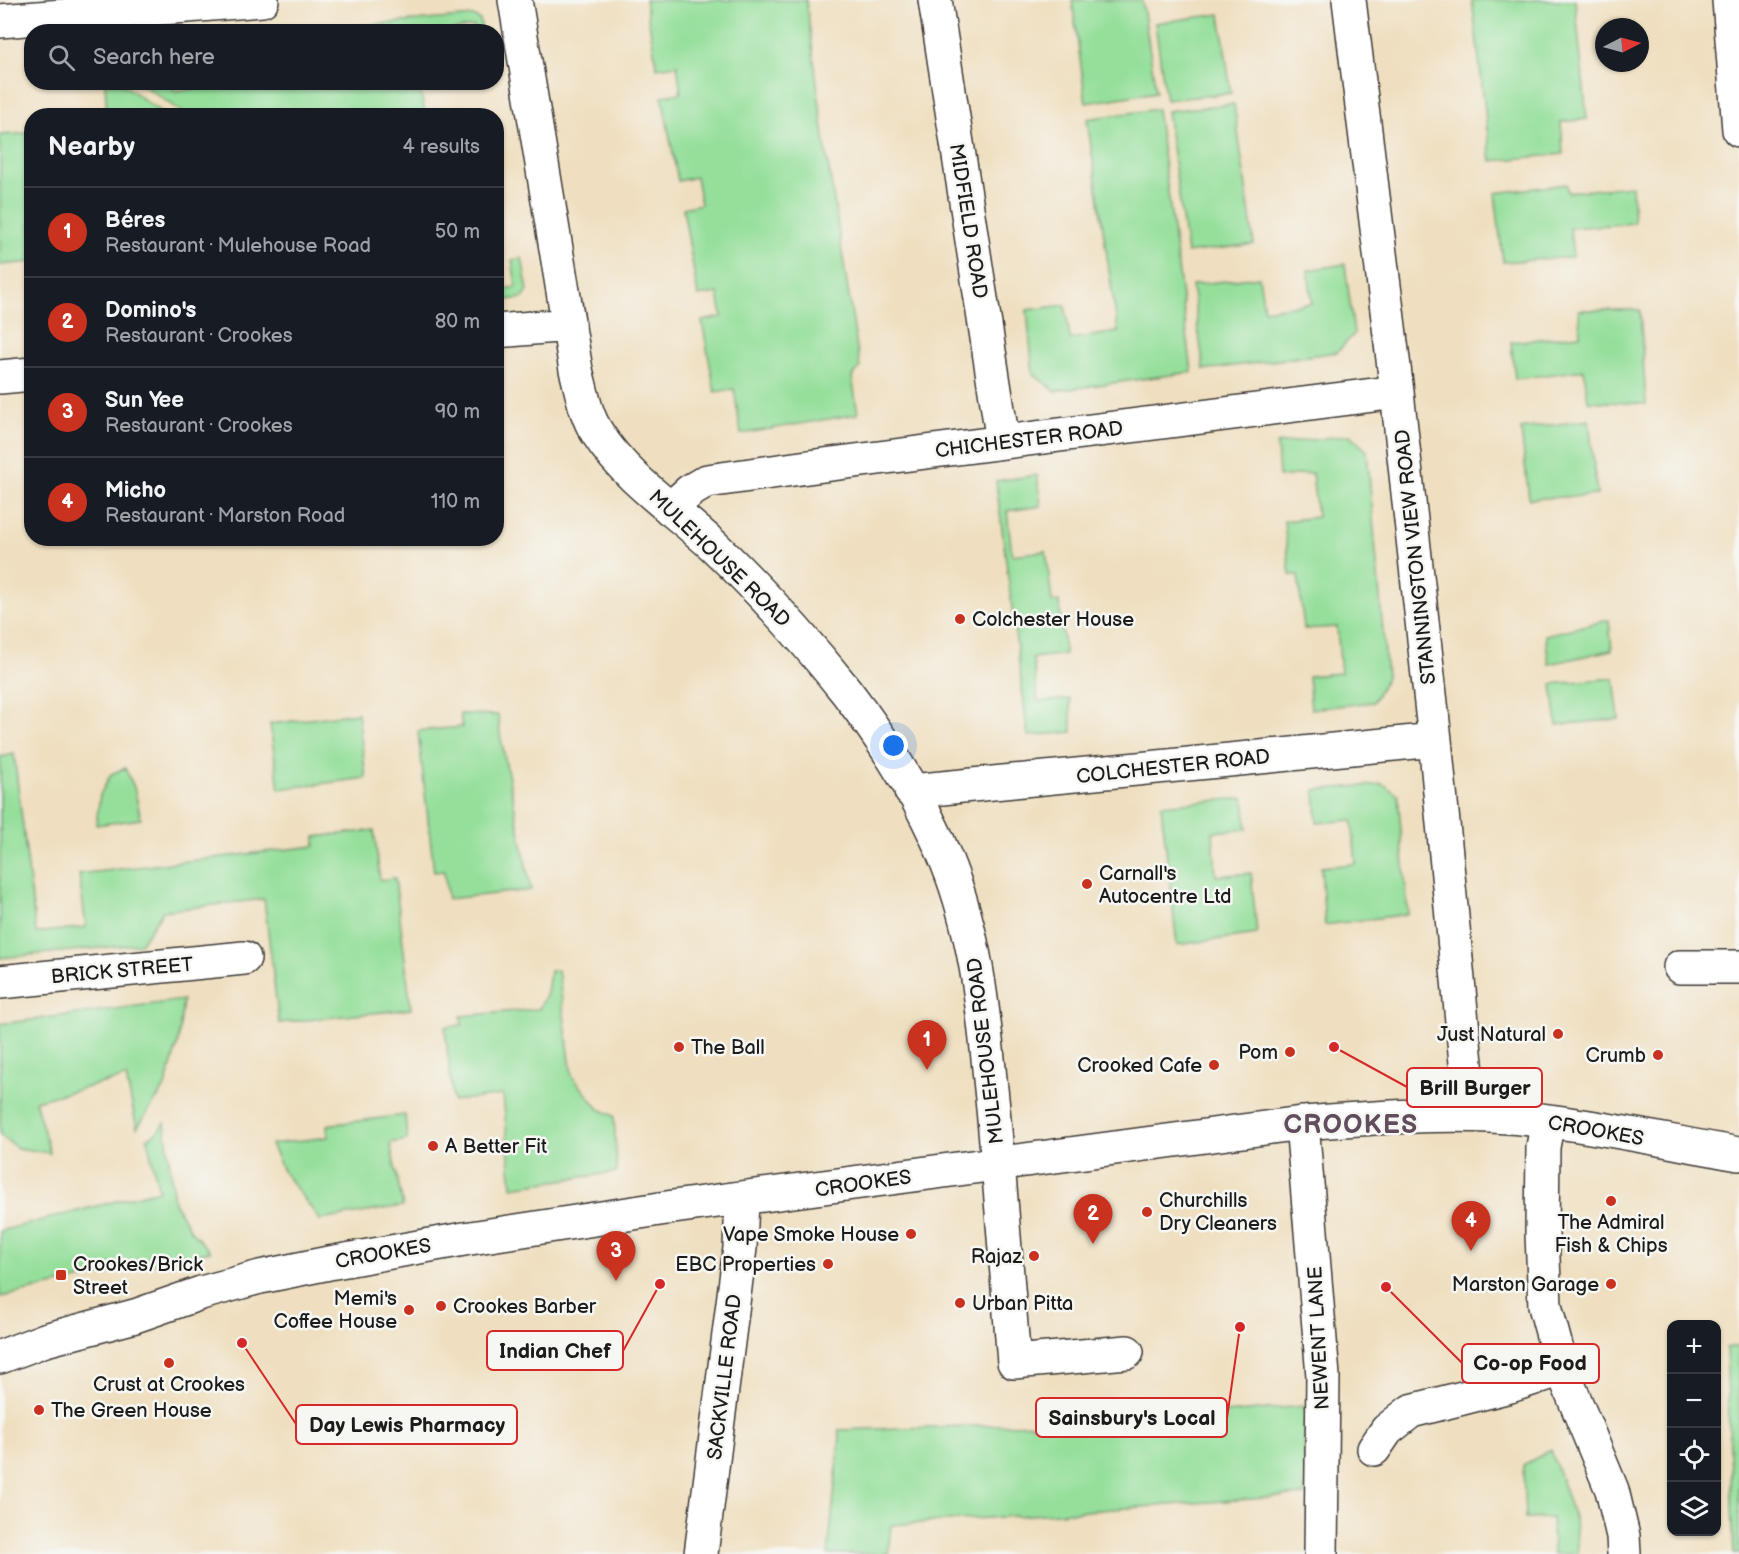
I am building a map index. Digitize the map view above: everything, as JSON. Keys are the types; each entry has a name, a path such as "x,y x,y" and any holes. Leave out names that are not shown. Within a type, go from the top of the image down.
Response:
{"street":[{"path":"0,21 261,0"},
{"name":"MULEHOUSE ROAD","path":"515,0 568,325 586,408 597,433 616,458 670,509 714,546 765,597 794,628 847,693 880,739 911,791 947,863 977,966 986,1029 1014,1362 1127,1352"},
{"name":"MIDFIELD ROAD","path":"935,0 1003,442"},
{"name":"STANNINGTON VIEW ROAD","path":"1349,0 1397,392 1435,740 1471,1115"},
{"path":"1730,0 1739,130"},
{"path":"504,330 568,325"},
{"path":"0,377 24,375"},
{"name":"CHICHESTER ROAD","path":"670,509 690,491 707,482 1397,392"},
{"name":"COLCHESTER ROAD","path":"911,791 1435,740"},
{"name":"BRICK STREET","path":"0,982 244,958"},
{"path":"1680,968 1739,967"},
{"name":"CROOKES","path":"0,1357 45,1340 135,1316 201,1293 260,1277 328,1263 464,1239 673,1207 1302,1123 1394,1116 1471,1115 1548,1121 1739,1154"},
{"path":"1548,1121 1543,1147 1542,1234 1545,1306 1562,1369 1612,1490 1623,1536 1624,1554"},
{"name":"NEWENT LANE","path":"1302,1123 1323,1376 1321,1554"},
{"name":"SACKVILLE ROAD","path":"701,1554 740,1248 742,1199"},
{"path":"1374,1449 1387,1430 1411,1411 1510,1386 1562,1369"}],"green space":[{"path":"645,0 806,0 824,137 860,367 852,377 858,414 741,434 734,389 715,392 702,321 722,317 718,293 698,296 683,208 701,204 696,177 678,181 662,96 681,93 677,65 657,68"},
{"path":"1072,0 1142,0 1156,92 1086,103"},
{"path":"1472,0 1575,0 1587,119 1561,122 1563,154 1491,161"},
{"path":"1220,14 1231,93 1166,100 1155,23"},
{"path":"473,16 480,20 481,24 381,24"},
{"path":"105,90 131,90 155,108 107,108"},
{"path":"150,90 420,90 424,108 176,108"},
{"path":"1234,104 1254,244 1187,253 1167,111"},
{"path":"1157,109 1192,372 1055,391 1033,374 1027,310 1065,305 1070,339 1118,332 1087,119"},
{"path":"24,133 24,263 0,265 0,135"},
{"path":"1566,184 1568,192 1632,186 1634,223 1570,228 1573,257 1503,262 1495,193"},
{"path":"522,258 528,291 523,298 504,300 504,289 516,287 512,260"},
{"path":"1345,264 1354,334 1337,352 1204,370 1192,285 1259,277 1264,310 1312,303 1308,270"},
{"path":"1579,310 1640,310 1646,404 1588,401 1584,370 1515,379 1511,342 1580,335"},
{"path":"1589,420 1597,495 1529,499 1521,429"},
{"path":"1350,435 1367,451 1387,677 1373,702 1311,709 1308,676 1341,673 1337,627 1304,629 1298,575 1290,575 1284,521 1317,517 1312,473 1279,477 1277,444"},
{"path":"1037,475 1041,506 1007,511 1012,555 1046,551 1052,602 1059,601 1065,654 1033,658 1038,702 1070,699 1072,732 1028,736 996,481"},
{"path":"1609,620 1612,650 1549,664 1545,635"},
{"path":"1614,678 1619,719 1557,725 1552,684"},
{"path":"358,713 366,778 279,789 270,724"},
{"path":"460,714 498,715 531,890 448,899 444,871 434,872 418,731 462,727"},
{"path":"14,754 36,933 86,927 79,874 315,846 315,837 374,830 380,880 395,878 411,1009 279,1023 264,899 163,911 140,944 0,958 0,757"},
{"path":"125,768 134,787 141,819 96,825 100,795 111,774"},
{"path":"1383,784 1398,795 1408,914 1325,925 1321,867 1356,864 1352,820 1317,823 1315,790"},
{"path":"1244,798 1247,829 1213,832 1216,876 1251,873 1257,934 1177,945 1161,805"},
{"path":"558,970 572,1076 599,1109 614,1116 617,1172 512,1187 503,1095 453,1101 445,1027 462,1025 461,1016 539,1009 547,993 550,971"},
{"path":"183,1000 178,1043 165,1087 137,1128 126,1077 35,1101 50,1153 17,1148 0,1135 0,1024"},
{"path":"405,1115 407,1140 390,1143 403,1206 320,1220 283,1171 271,1144 328,1137 327,1125"},
{"path":"165,1123 174,1202 191,1231 210,1251 0,1297 0,1231 159,1190 147,1139"},
{"path":"1739,1346 1739,1554 1734,1554 1726,1348"},
{"path":"1304,1406 1305,1495 891,1525 888,1554 828,1554 840,1437 838,1430 1136,1421"},
{"path":"1551,1450 1575,1520 1578,1554 1553,1554 1552,1518 1525,1519 1523,1465"}],"place":[{"name":"Colchester House","path":"960,619"},
{"name":"Carnall's Autocentre Ltd","path":"1087,884"},
{"name":"Just Natural","path":"1558,1034"},
{"name":"The Ball","path":"679,1047"},
{"name":"Brill Burger","path":"1334,1047"},
{"name":"Pom","path":"1290,1052"},
{"name":"Crumb","path":"1658,1055"},
{"name":"Crooked Cafe","path":"1214,1065"},
{"name":"Béres","path":"927,1070"},
{"name":"A Better Fit","path":"433,1146"},
{"name":"The Admiral Fish & Chips","path":"1611,1201"},
{"name":"Churchills Dry Cleaners","path":"1147,1212"},
{"name":"Vape Smoke House","path":"911,1234"},
{"name":"Domino's","path":"1093,1244"},
{"name":"Micho","path":"1471,1251"},
{"name":"Rajaz","path":"1034,1256"},
{"name":"EBC Properties","path":"828,1264"},
{"name":"Crookes/Brick Street","path":"61,1275"},
{"name":"Sun Yee","path":"616,1281"},
{"name":"Indian Chef","path":"660,1284"},
{"name":"Marston Garage","path":"1611,1284"},
{"name":"Co-op Food","path":"1386,1287"},
{"name":"Urban Pitta","path":"960,1303"},
{"name":"Crookes Barber","path":"441,1306"},
{"name":"Memi's Coffee House","path":"409,1310"},
{"name":"Sainsbury's Local","path":"1240,1327"},
{"name":"Day Lewis Pharmacy","path":"242,1343"},
{"name":"Crust at Crookes","path":"169,1363"},
{"name":"The Green House","path":"39,1410"}],"district":[{"name":"CROOKES","path":"1351,1124"}]}
